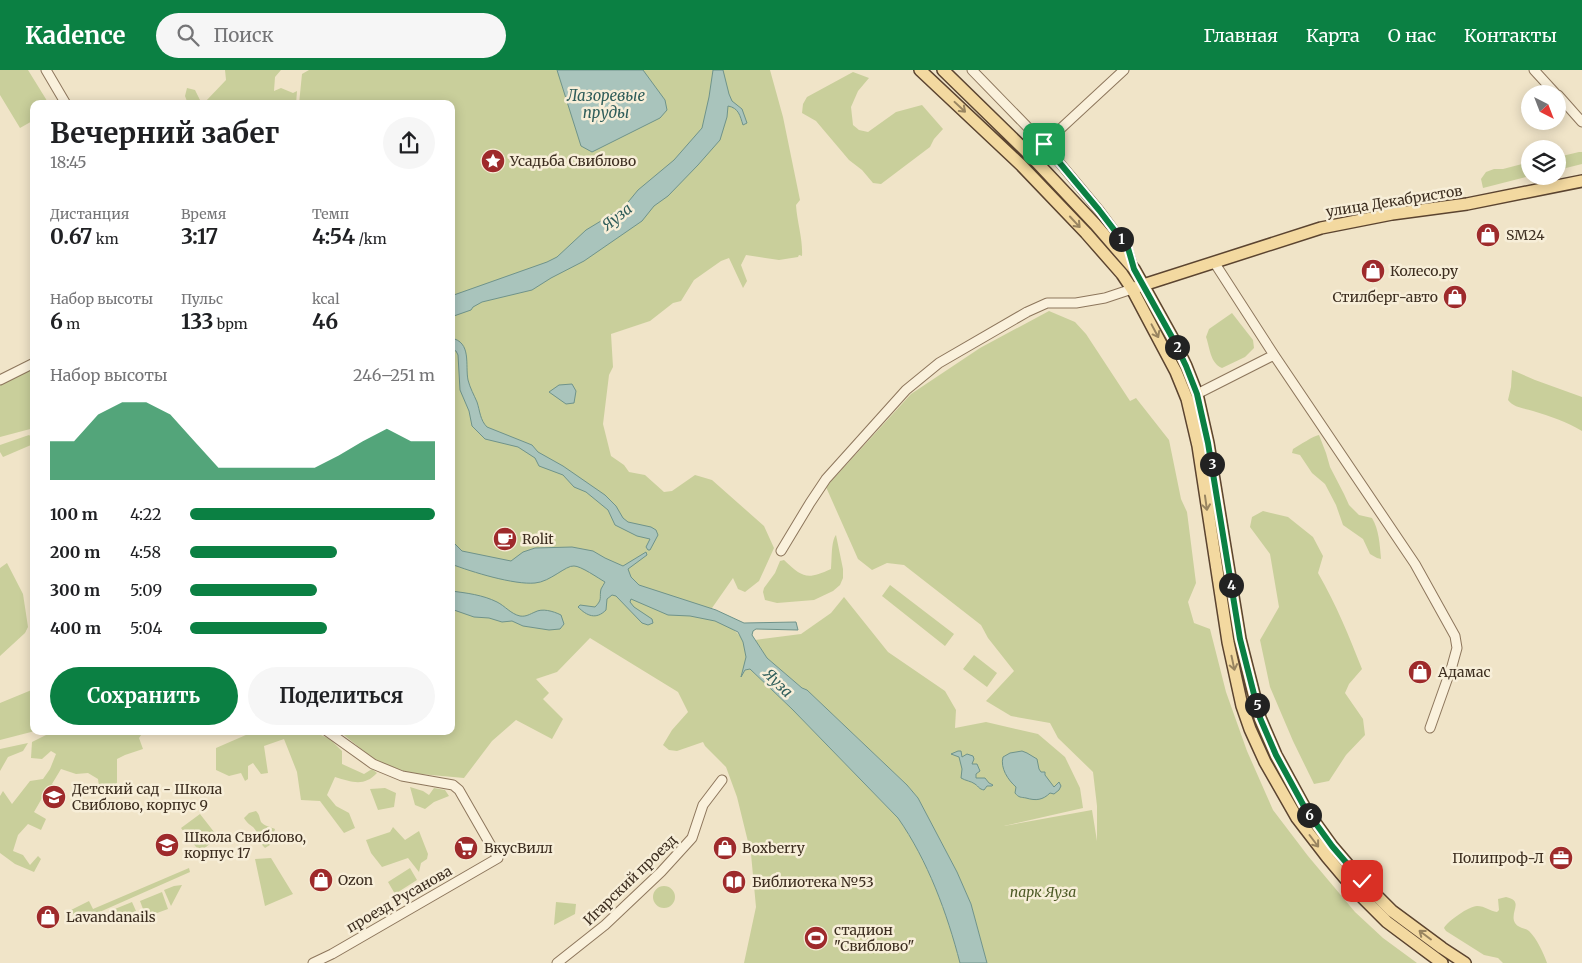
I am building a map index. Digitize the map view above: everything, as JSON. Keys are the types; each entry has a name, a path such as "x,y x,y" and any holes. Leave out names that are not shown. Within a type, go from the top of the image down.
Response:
{"main road":[{"path":"920,70 1021,164 1122,274 1138,287 1173,339 1197,394 1210,452 1240,639 1260,718 1276,755 1306,810 1332,846 1362,881 1392,911 1465,963"},
{"path":"943,70 1030,155 1134,269 1138,287 1186,398 1198,446 1228,642 1242,706 1250,729 1265,762 1297,818 1326,858 1387,922 1442,963"},
{"name":"улица Декабристов","path":"1138,287 1321,228 1342,223 1467,204 1582,181"}],"street":[{"path":"46,70 64,100"},
{"path":"972,70 1044,144 1099,210 1128,248 1134,269"},
{"path":"1044,144 1124,70"},
{"path":"1534,70 1548,85"},
{"path":"1566,105 1582,122"},
{"path":"1214,262 1274,355 1415,564 1455,636 1457,648 1430,728"},
{"path":"782,551 810,502 826,479 906,390 939,364 1026,312 1047,303 1076,303 1105,298 1138,287"},
{"path":"1197,394 1274,355"},
{"path":"0,380 30,365"},
{"name":"проезд Русанова","path":"313,963 332,954 498,858 459,790 453,785 402,776 373,764 333,735"},
{"name":"Игарский проезд","path":"557,963 605,925 661,872 692,838 703,805 722,780"}],"green space":[{"path":"0,70 28,70 47,100 30,100 30,122 20,128 0,95"},
{"path":"225,70 281,70 275,77 274,91 281,88 293,93 297,91 296,100 207,100 226,80"},
{"path":"309,70 770,70 783,117 800,200 796,205 802,243 802,256 779,260 746,255 741,265 747,281 743,288 729,258 721,261 694,280 681,301 673,303 650,321 611,334 613,367 609,375 603,424 611,456 624,465 629,472 645,475 664,492 672,491 695,475 712,480 764,526 774,548 759,581 745,592 738,589 733,578 705,618 734,630 743,641 746,657 741,677 745,670 750,669 792,709 898,818 919,852 943,906 960,963 744,963 756,907 751,854 737,797 726,767 703,742 677,751 669,750 663,745 672,730 688,712 678,692 590,638 557,672 536,679 549,693 543,699 563,719 552,739 516,720 492,741 464,778 409,773 376,761 344,735 455,735 455,100 299,100 302,74"},
{"path":"853,72 869,78 858,91 851,107 853,125 859,130 868,132 896,112 922,105 943,129 930,147 881,184 873,183 862,170 849,160 816,121 802,113 803,104 807,97"},
{"path":"187,88 195,90 200,100 186,100 185,96"},
{"path":"1582,152 1582,164 1566,168 1566,155"},
{"path":"1521,164 1521,178 1483,188 1481,179 1486,172 1494,169 1503,169"},
{"name":"парк Яуза","path":"1049,311 1075,322 1086,334 1130,401 1136,398 1169,440 1181,499 1187,512 1196,583 1188,602 1194,623 1210,629 1226,692 1247,751 1273,810 1308,856 1355,912 1383,938 1417,963 987,963 971,904 957,872 918,798 907,785 807,690 802,688 767,658 755,640 801,634 831,613 844,597 888,652 945,691 956,710 955,728 986,722 1038,734 1065,757 1080,788 1083,808 1004,826 1092,810 1097,841 1097,806 1093,772 1058,738 1050,723 1011,716 986,701 1014,671 988,638 981,625 904,565 887,563 872,570 858,559 826,487 911,394 980,348"},
{"path":"1232,313 1253,340 1254,348 1245,357 1222,368 1215,363 1206,337 1209,329"},
{"path":"30,370 30,429 0,437 0,385"},
{"path":"1512,370 1582,397 1582,431 1558,420 1510,403 1508,400"},
{"path":"1319,435 1330,467 1349,505 1359,515 1372,518 1374,522 1379,538 1381,559 1370,554 1363,539 1343,525 1336,505 1325,484 1312,473 1300,455 1292,453 1293,449"},
{"path":"30,436 30,445 3,457 0,452 0,445"},
{"path":"1263,511 1288,517 1313,537 1323,556 1318,573 1347,632 1362,669 1349,684 1345,693 1363,719 1365,735 1346,755 1329,781 1314,784 1270,687 1260,640 1279,607 1270,554 1250,527 1252,517"},
{"path":"836,535 843,569 843,578 840,585 833,591 814,600 777,603 765,600 764,588 775,573 780,561 784,560 801,574 811,576 831,569 832,546"},
{"path":"7,563 23,594 28,627 25,633 0,656 0,568"},
{"path":"890,585 954,634 945,646 882,596"},
{"path":"974,655 997,673 987,687 963,669"},
{"path":"30,691 30,732 0,740 0,703"},
{"path":"46,735 141,735 139,738 143,749 117,759 117,783 105,793 99,786 98,779 88,773 76,774 61,769 52,784 63,792 58,802 45,793 34,812 46,819 41,830 28,824 18,835 13,851 23,855 30,865 38,856 41,859 34,872 15,864 0,853 0,796 3,791 12,804 30,781 43,779 50,769 56,754 51,751 42,759 31,758 32,742"},
{"path":"246,735 321,735 330,739 342,751 342,764 364,774 372,769 377,773 362,782 352,782 335,777 327,795 336,806 349,813 355,828 344,833 320,801 301,800 297,772 284,739 264,746 268,773 261,774 253,763 248,766 248,779 245,781 241,773 229,776 216,770 216,748"},
{"path":"28,743 23,751 8,757 0,771 0,749"},
{"path":"410,787 429,795 434,788 445,790 449,796 434,802 425,809 415,805"},
{"path":"385,788 396,793 394,807 378,810 370,789"},
{"path":"256,811 262,823 275,829 270,845 265,848 255,829 244,818 249,813"},
{"path":"200,814 218,837 200,852 181,828"},
{"path":"393,827 405,840 419,831 428,854 427,859 421,863 419,872 408,858 382,867 371,853 366,840 390,832"},
{"path":"271,858 293,894 265,906 255,859"},
{"path":"189,868 190,872 77,922 71,910 89,901 93,909"},
{"path":"410,868 417,880 395,894 388,882"},
{"path":"182,885 171,906 164,890"},
{"path":"664,886 674,893 675,897 668,907 664,908 654,901 653,897 660,887"},
{"path":"162,892 168,909 146,917 140,901"},
{"path":"1506,897 1515,901 1515,923 1532,934 1540,946 1547,963 1503,963 1498,958 1484,955 1444,928 1459,914 1469,908 1477,906 1497,912 1499,910 1498,899"},
{"path":"132,902 136,911 114,920 110,911"},
{"path":"556,902 576,904 575,914 554,925"}],"water":[{"name":"Лазоревые пруды","path":"557,70 643,70 665,100 667,110 660,118 592,152 581,146"},
{"name":"Яуза","path":"713,70 723,70 732,101 742,109 747,123 743,125 737,111 728,106 727,117 720,140 668,196 654,206 642,221 584,261 532,290 482,302 471,310 455,316 455,295 557,257 586,230 624,207 638,190 674,160 702,128"},
{"path":"455,339 465,349 469,383 487,427 532,445 538,452 563,466 605,495 628,522 651,527 656,530 658,535 650,550 646,547 650,539 637,536 615,525 608,510 586,492 574,487 563,475 539,466 535,458 518,447 485,439 472,426 469,411 460,390 458,355"},
{"path":"572,384 576,391 574,403 566,404 549,392 559,385"},
{"name":"Яуза","path":"455,544 462,551 511,561 523,552 535,548 572,547 593,551 623,566 646,552 647,555 628,569 631,577 639,585 716,610 744,623 796,622 798,630 756,629 752,635 767,658 802,688 807,690 907,785 918,798 957,872 971,904 987,963 960,963 943,906 919,852 898,818 792,709 750,669 745,670 741,677 746,657 743,642 738,632 715,621 690,616 668,615 631,599 630,602 634,607 652,619 653,623 648,625 642,623 616,596 612,595 607,599 606,610 599,615 592,616 578,607 580,605 595,607 600,600 601,589 605,582 574,566 546,580 535,583 516,582 481,574 455,565"},
{"path":"455,592 492,600 520,616 526,616 541,610 551,611 561,615 564,624 560,629 549,630 523,626 512,621 502,622 489,618 474,617 455,610"},
{"path":"961,751 962,757 967,754 973,756 972,764 977,764 980,771 976,774 976,778 985,778 992,786 987,786 982,790 973,783 961,778 962,769 959,757 951,754"},
{"path":"1022,751 1037,759 1039,769 1041,772 1045,772 1045,775 1054,787 1059,782 1061,786 1059,790 1054,794 1050,793 1036,800 1016,795 1016,787 1005,774 1002,761 1003,757 1010,753"}],"place":[{"name":"Усадьба Свиблово","path":"493,161"},
{"name":"SM24","path":"1488,235"},
{"name":"Колесо.ру","path":"1373,271"},
{"name":"Стилберг-авто","path":"1455,297"},
{"name":"Rolit","path":"505,539"},
{"name":"Адамас","path":"1420,672"},
{"name":"Детский сад - Школа Свиблово, корпус 9","path":"54,797"},
{"name":"Школа Свиблово, корпус 17","path":"167,845"},
{"name":"ВкусВилл","path":"466,848"},
{"name":"Boxberry","path":"725,848"},
{"name":"Полипроф-Л","path":"1561,858"},
{"name":"Ozon","path":"321,880"},
{"name":"Библиотека №53","path":"734,882"},
{"name":"Lavandanails","path":"48,917"},
{"name":"стадион \"Свиблово\"","path":"816,938"}],"route":[{"path":"1044,144 1128,248 1134,269 1186,366 1197,394 1208,443 1240,639 1260,718 1276,755 1306,810 1332,846 1362,881"}]}
